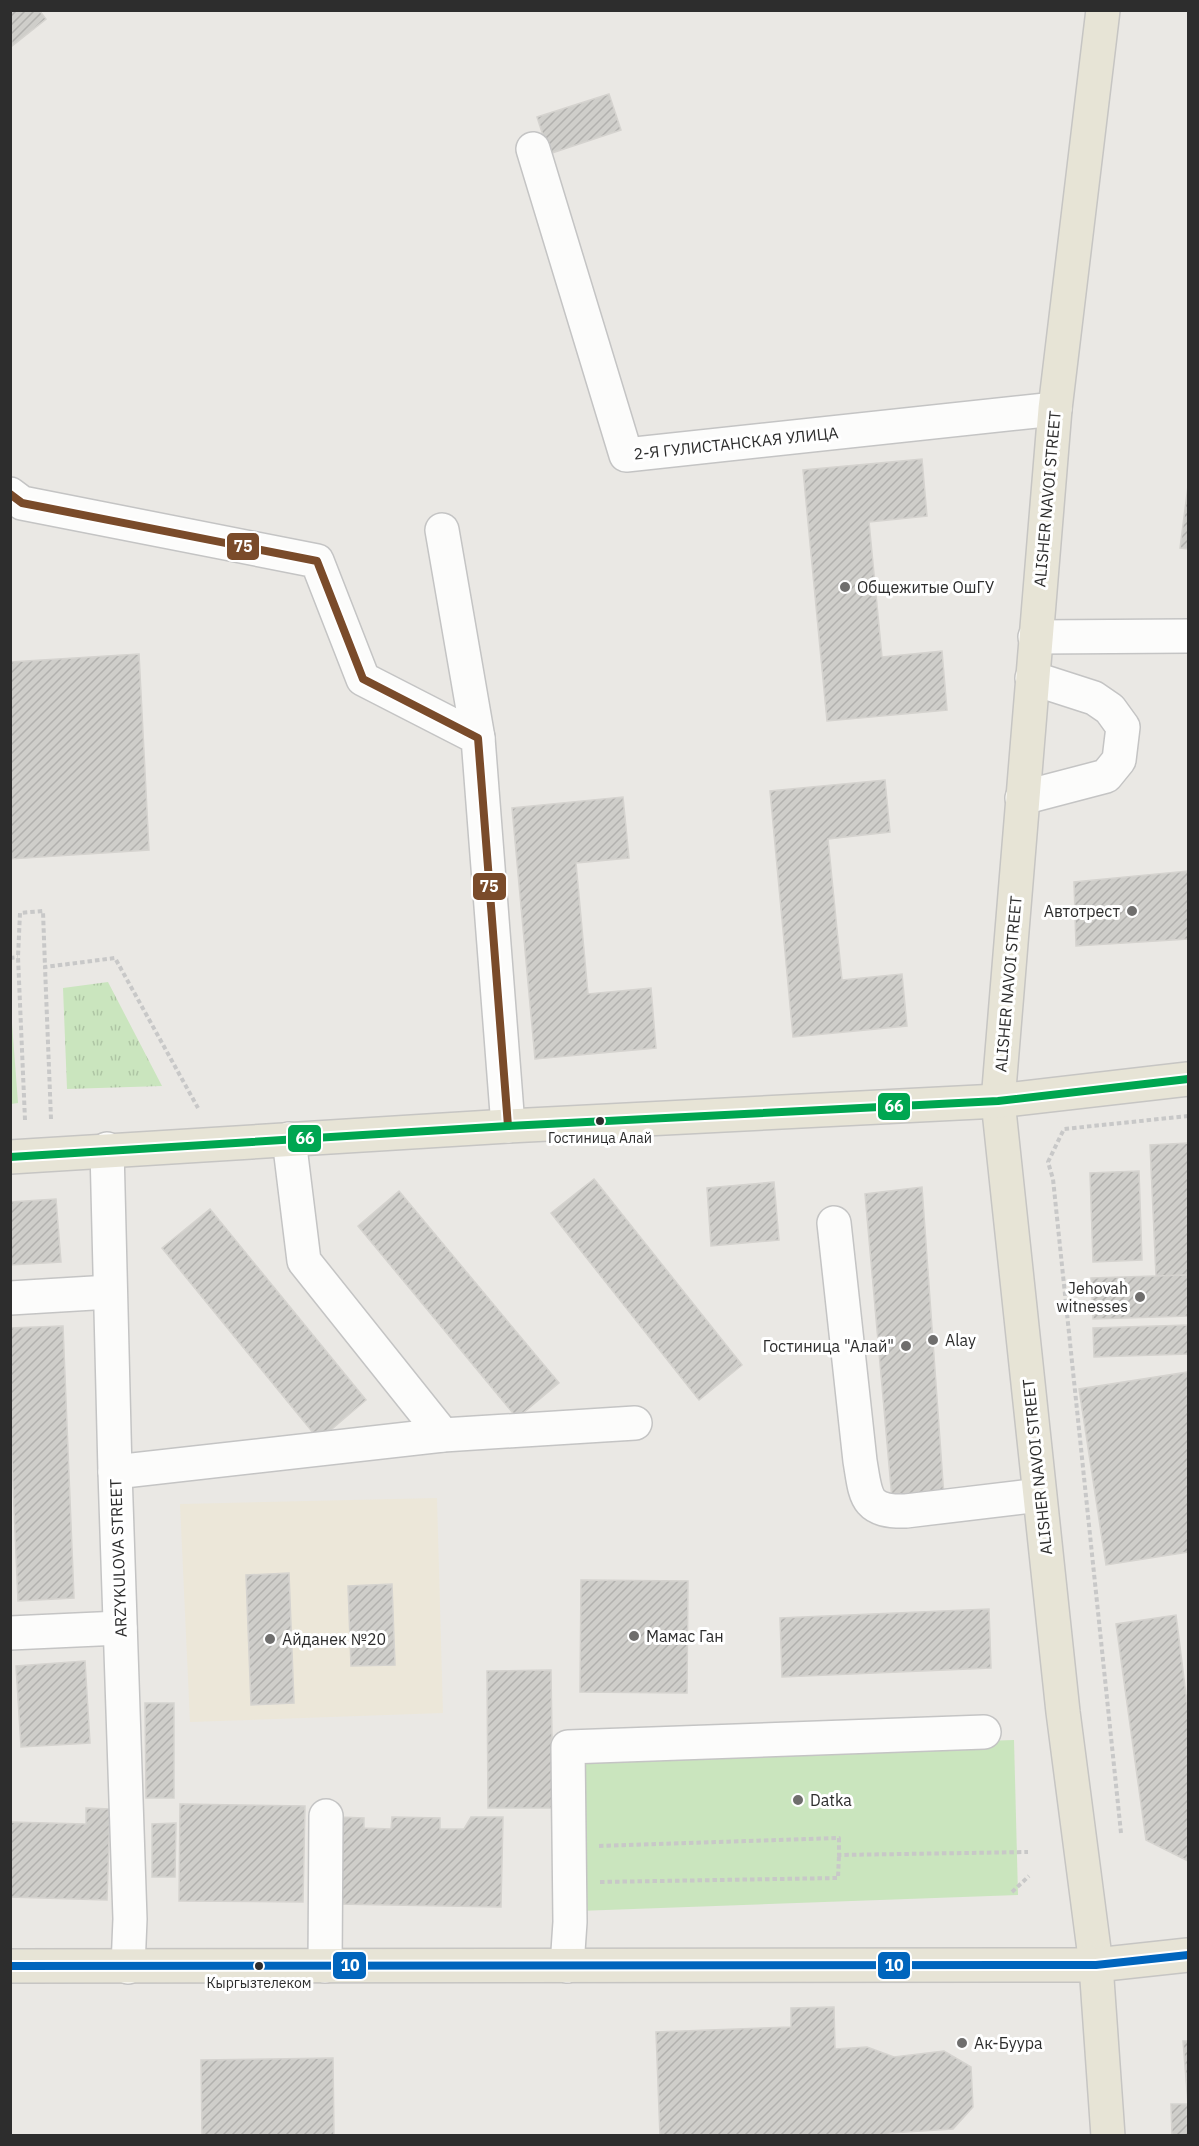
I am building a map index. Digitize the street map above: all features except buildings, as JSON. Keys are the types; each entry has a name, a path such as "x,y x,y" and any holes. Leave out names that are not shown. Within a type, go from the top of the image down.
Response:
{"main road":[{"name":"ALISHER NAVOI STREET","path":"1103,10 1055,409 998,1101 1063,1712 1096,1965 1107,2136"},
{"path":"10,1156 508,1126 998,1101 1188,1079"},
{"path":"10,1966 1096,1965 1188,1955"}],"street":[{"name":"2-Я ГУЛИСТАНСКАЯ УЛИЦА","path":"533,149 626,455 1055,409"},
{"path":"10,494 22,503 317,561 363,679 478,738"},
{"path":"442,530 478,738 508,1126"},
{"path":"1035,637 1188,636"},
{"path":"1023,798 1106,776 1119,760 1123,727 1110,709 1094,698 1032,678"},
{"path":"289,1139 304,1261 443,1435"},
{"name":"ARZYKULOVA STREET","path":"107,1149 130,1919 128,1967"},
{"path":"834,1223 860,1461 865,1486 872,1504 888,1512 1039,1495"},
{"path":"10,1298 110,1292"},
{"path":"115,1472 443,1435 635,1424"},
{"path":"10,1633 120,1628"},
{"path":"567,1966 570,1922 568,1748 984,1732"},
{"path":"325,1966 326,1816"}],"path":[{"path":"25,1120 18,957 20,914 43,911 51,1119"},
{"path":"10,958 18,957"},
{"path":"45,967 115,958 198,1108"},
{"path":"1121,1833 1054,1191 1048,1162 1064,1129 1188,1116"},
{"path":"569,1847 839,1838 838,1878 570,1882"},
{"path":"839,1855 1028,1852"},
{"path":"1012,1892 1029,1876"}],"shaded area":[{"path":"437,1498 443,1713 190,1722 180,1504"}],"green space":[{"path":"108,982 162,1086 67,1089 63,988"},
{"path":"10,997 18,1103 11,1104 10,1104"},
{"path":"1014,1740 1018,1895 578,1911 573,1755"}],"transit line":[{"name":"75","path":"10,494 22,503 317,561 363,679 478,738 508,1126"},
{"name":"66","path":"10,1157 508,1126 998,1101 1188,1079"},
{"name":"10","path":"10,1966 1096,1965 1188,1955"}],"place":[{"name":"Общежитые ОшГУ","path":"845,587"},
{"name":"Автотрест","path":"1132,911"},
{"name":"Гостиница Алай","path":"600,1121"},
{"name":"Jehovah witnesses","path":"1140,1297"},
{"name":"Alay","path":"933,1340"},
{"name":"Гостиница \"Алай\"","path":"906,1346"},
{"name":"Мамас Ган","path":"634,1636"},
{"name":"Айданек №20","path":"270,1639"},
{"name":"Datka","path":"798,1800"},
{"name":"Кыргызтелеком","path":"259,1966"},
{"name":"Ак-Буура","path":"962,2043"}]}
